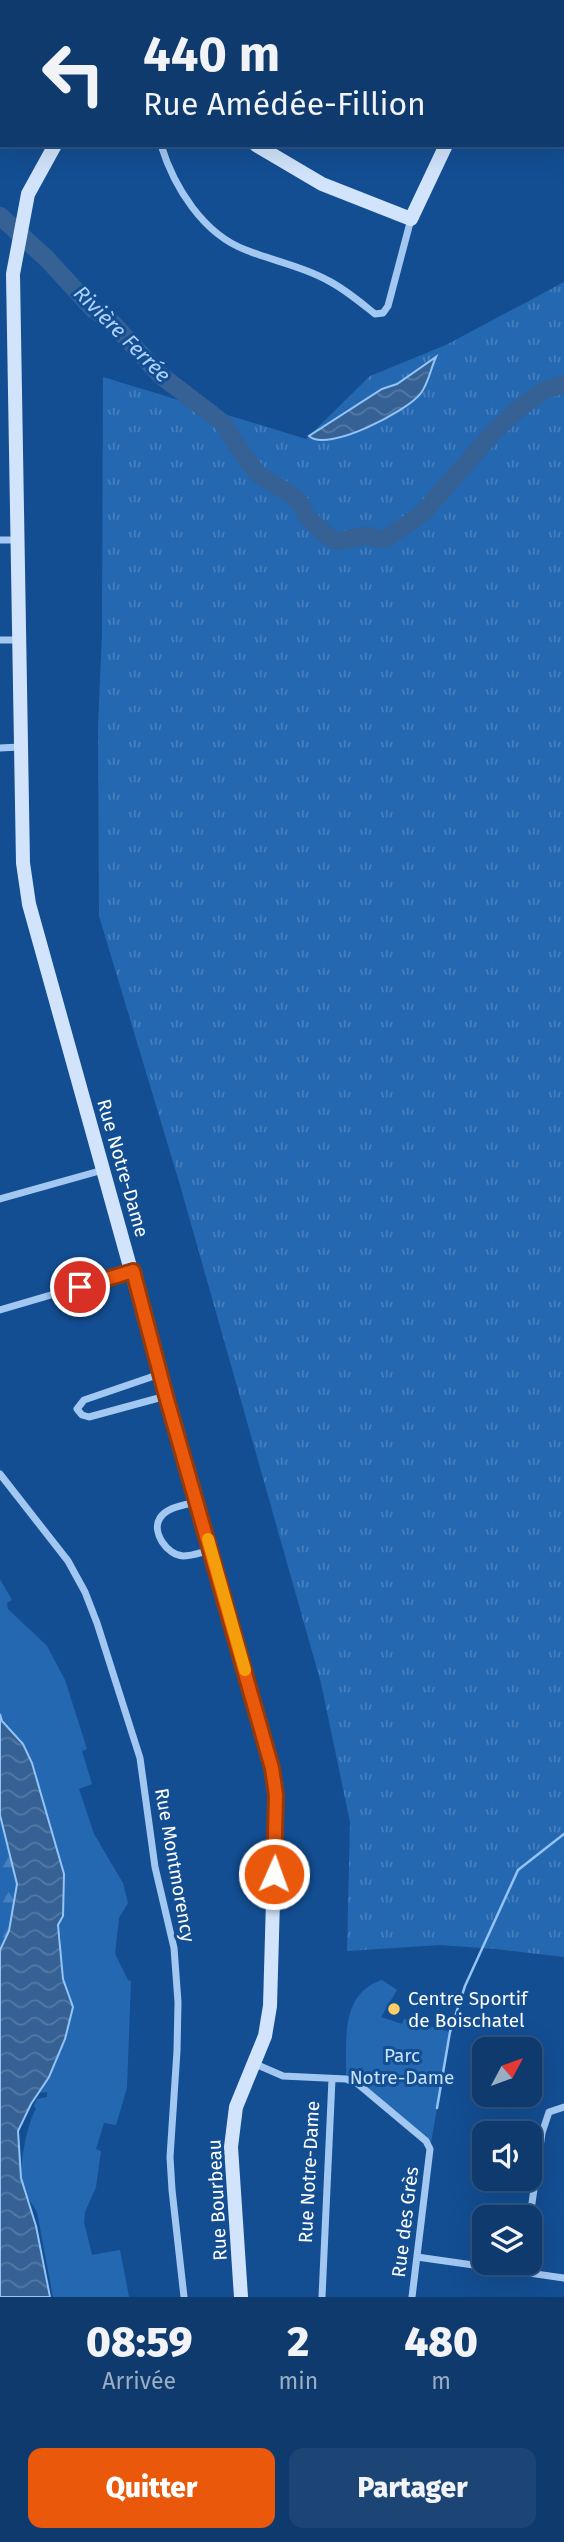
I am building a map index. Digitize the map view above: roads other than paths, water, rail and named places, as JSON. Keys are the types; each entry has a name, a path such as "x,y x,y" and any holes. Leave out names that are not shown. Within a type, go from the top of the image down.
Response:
{"street":[{"name":"Rue Notre-Dame","path":"54,147 28,194 13,274 23,863 29,904 272,1768 276,1795 270,2006 265,2036 253,2063 284,2076 332,2079 322,2297"},
{"path":"162,147 166,162 185,198 213,230 244,250 327,279 375,314 383,313 388,306 411,219 445,147"},
{"path":"259,147 322,184 411,219"},
{"path":"0,540 16,540"},
{"path":"0,640 18,640"},
{"path":"0,748 20,747"},
{"path":"0,1199 103,1170"},
{"path":"0,1310 133,1271"},
{"path":"161,1374 84,1400 77,1409 82,1415 89,1417 166,1396"},
{"name":"Rue Montmorency","path":"0,1474 68,1561 85,1592 140,1758 155,1867 174,1948 178,2002 170,2157 184,2297"},
{"path":"197,1502 171,1509 161,1516 157,1525 159,1535 164,1545 174,1554 184,1556 211,1550"},
{"name":"Rue Bourbeau","path":"241,2297 231,2147 236,2107 253,2063"},
{"name":"Rue des Grès","path":"332,2079 346,2079 358,2084 426,2141 430,2149 412,2297"},
{"path":"532,2205 541,2133 548,2112 564,2107"},
{"path":"417,2257 472,2265"},
{"path":"542,2275 564,2278"}],"water":[{"path":"436,357 421,393 401,410 349,435 318,440 309,436 382,389 397,384"},
{"path":"0,1714 2,1721 23,1744 32,1763 64,1874 63,1916 58,1925 63,1979 73,2007 65,2039 49,2077 31,2104 18,2131 21,2178 36,2226 50,2297 0,2297 0,1950 9,1931 17,1884 0,1815"}],"waterway":[{"name":"Rivière Ferrée","path":"0,216 47,259 93,309 108,318 159,374 223,423 259,475 292,495 301,504 307,517 331,539 340,541 368,535 384,539 403,527 423,513 491,435 518,409 545,390 564,384"},
{"path":"437,2108 450,2032 465,1986 518,1870 564,1834"}],"place":[{"name":"Centre Sportif de Boischatel","path":"394,2009"}],"park label":[{"name":"Parc Notre-Dame","path":"402,2066"}]}
